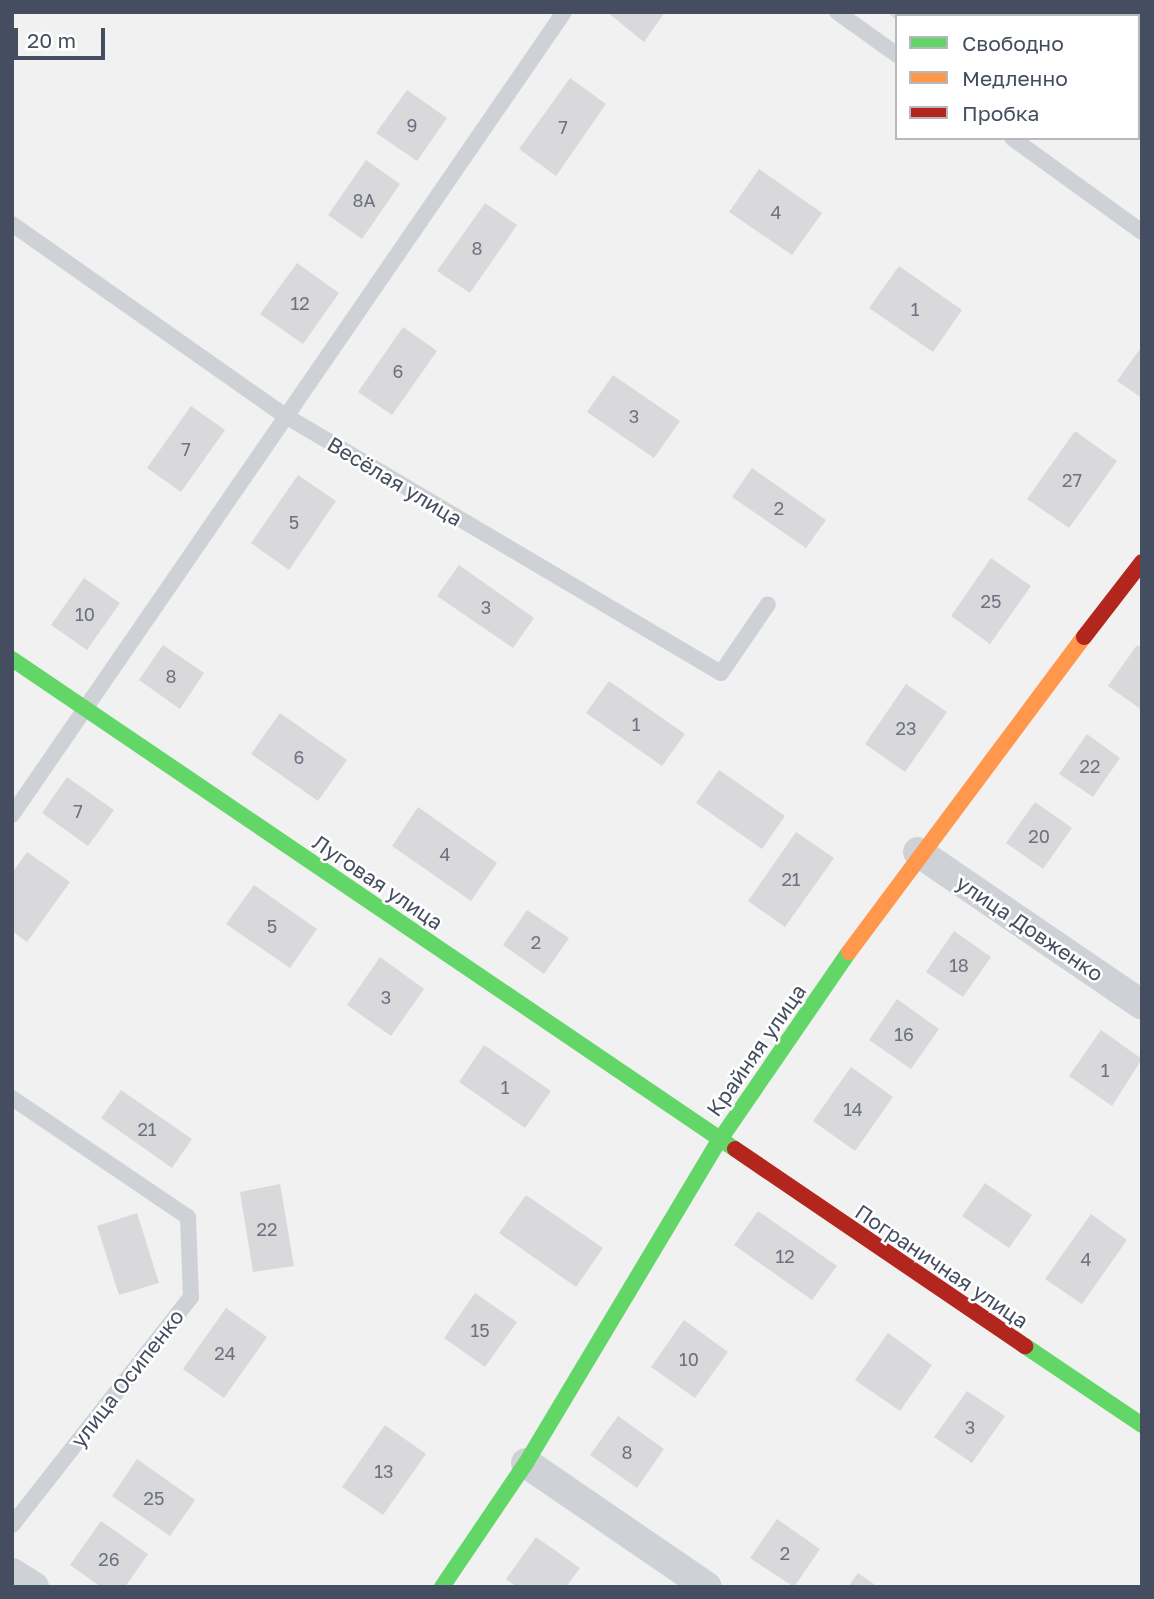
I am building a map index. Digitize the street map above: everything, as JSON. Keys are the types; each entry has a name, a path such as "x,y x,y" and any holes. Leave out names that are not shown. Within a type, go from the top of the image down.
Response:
{"street":[{"name":"Крайняя улица","path":"442,1587 526,1463 719,1142 918,852 1137,579"},
{"name":"Луговая улица","path":"12,659 719,1142"},
{"name":"улица Довженко","path":"918,852 1142,1005"},
{"name":"Пограничная улица","path":"719,1142 1142,1425"},
{"path":"526,1463 707,1587"},
{"path":"12,1573 34,1587"}],"lane":[{"path":"12,815 83,706 564,12"},
{"path":"837,12 895,54"},
{"path":"1015,140 1142,232"},
{"name":"Весёлая улица","path":"12,224 284,415 720,673 768,604"},
{"name":"улица Осипенко","path":"12,1098 188,1217 191,1297 12,1525"}],"building":[{"path":"607,12 665,12 644,42"},
{"path":"886,12 956,14 895,14 895,19"},
{"path":"570,78 606,104 556,176 519,149"},
{"path":"407,90 447,118 417,161 376,133"},
{"path":"366,160 400,184 362,239 328,215"},
{"path":"759,169 822,213 792,255 729,212"},
{"path":"485,203 517,225 470,293 437,271"},
{"path":"297,263 339,293 303,344 260,314"},
{"path":"899,266 962,310 933,352 869,308"},
{"path":"403,327 437,351 392,415 358,392"},
{"path":"1142,346 1142,398 1117,381"},
{"path":"613,375 680,421 654,458 587,412"},
{"path":"191,406 225,430 181,492 147,468"},
{"path":"1075,431 1117,461 1069,528 1027,499"},
{"path":"752,468 826,520 806,548 732,497"},
{"path":"298,475 336,501 289,570 251,543"},
{"path":"991,558 1031,586 990,644 951,616"},
{"path":"459,565 534,618 513,648 437,596"},
{"path":"84,578 120,603 87,650 51,625"},
{"path":"163,645 204,673 180,709 139,680"},
{"path":"1137,645 1142,648 1142,710 1108,686"},
{"path":"609,681 685,734 662,766 586,713"},
{"path":"906,684 947,712 905,772 865,744"},
{"path":"280,713 347,760 318,801 251,754"},
{"path":"1087,734 1120,758 1093,797 1059,774"},
{"path":"719,770 785,816 762,849 696,803"},
{"path":"67,777 114,810 88,846 42,813"},
{"path":"1035,802 1072,828 1043,869 1006,843"},
{"path":"418,807 497,863 471,901 392,846"},
{"path":"796,832 834,858 785,927 748,901"},
{"path":"27,852 70,882 27,942 12,931 12,873"},
{"path":"254,885 317,929 290,968 226,924"},
{"path":"527,910 569,938 544,974 503,945"},
{"path":"954,931 991,957 963,997 926,972"},
{"path":"380,957 424,989 391,1036 347,1005"},
{"path":"897,999 939,1029 911,1069 869,1040"},
{"path":"1101,1030 1142,1059 1112,1106 1069,1076"},
{"path":"484,1045 551,1091 525,1128 459,1082"},
{"path":"851,1067 893,1097 855,1151 813,1121"},
{"path":"121,1090 192,1139 172,1168 101,1118"},
{"path":"985,1183 1032,1215 1009,1248 962,1216"},
{"path":"280,1184 294,1266 253,1272 240,1192"},
{"path":"526,1195 603,1248 576,1287 499,1233"},
{"path":"758,1211 837,1266 812,1300 734,1245"},
{"path":"137,1213 159,1283 119,1295 97,1226"},
{"path":"1091,1214 1127,1240 1082,1304 1045,1279"},
{"path":"475,1293 517,1322 485,1367 444,1338"},
{"path":"226,1308 267,1337 224,1398 183,1369"},
{"path":"684,1320 728,1352 695,1398 651,1367"},
{"path":"888,1333 932,1365 900,1411 855,1380"},
{"path":"967,1391 1005,1416 972,1463 934,1437"},
{"path":"618,1416 664,1449 637,1488 590,1455"},
{"path":"385,1425 426,1454 383,1515 342,1487"},
{"path":"137,1459 195,1500 170,1536 112,1496"},
{"path":"777,1519 820,1549 794,1587 750,1558"},
{"path":"101,1521 148,1554 125,1587 101,1587 70,1565"},
{"path":"536,1537 580,1568 566,1587 517,1587 506,1579"},
{"path":"858,1573 878,1587 848,1587"}],"traffic: fast":[{"path":"12,659 735,1149"},
{"path":"442,1587 526,1463 719,1141 849,952"},
{"path":"1025,1346 1142,1425"}],"traffic: slow":[{"path":"849,952 1084,637"}],"traffic: jam":[{"path":"1084,637 1142,562"},
{"path":"735,1149 1025,1346"}]}
